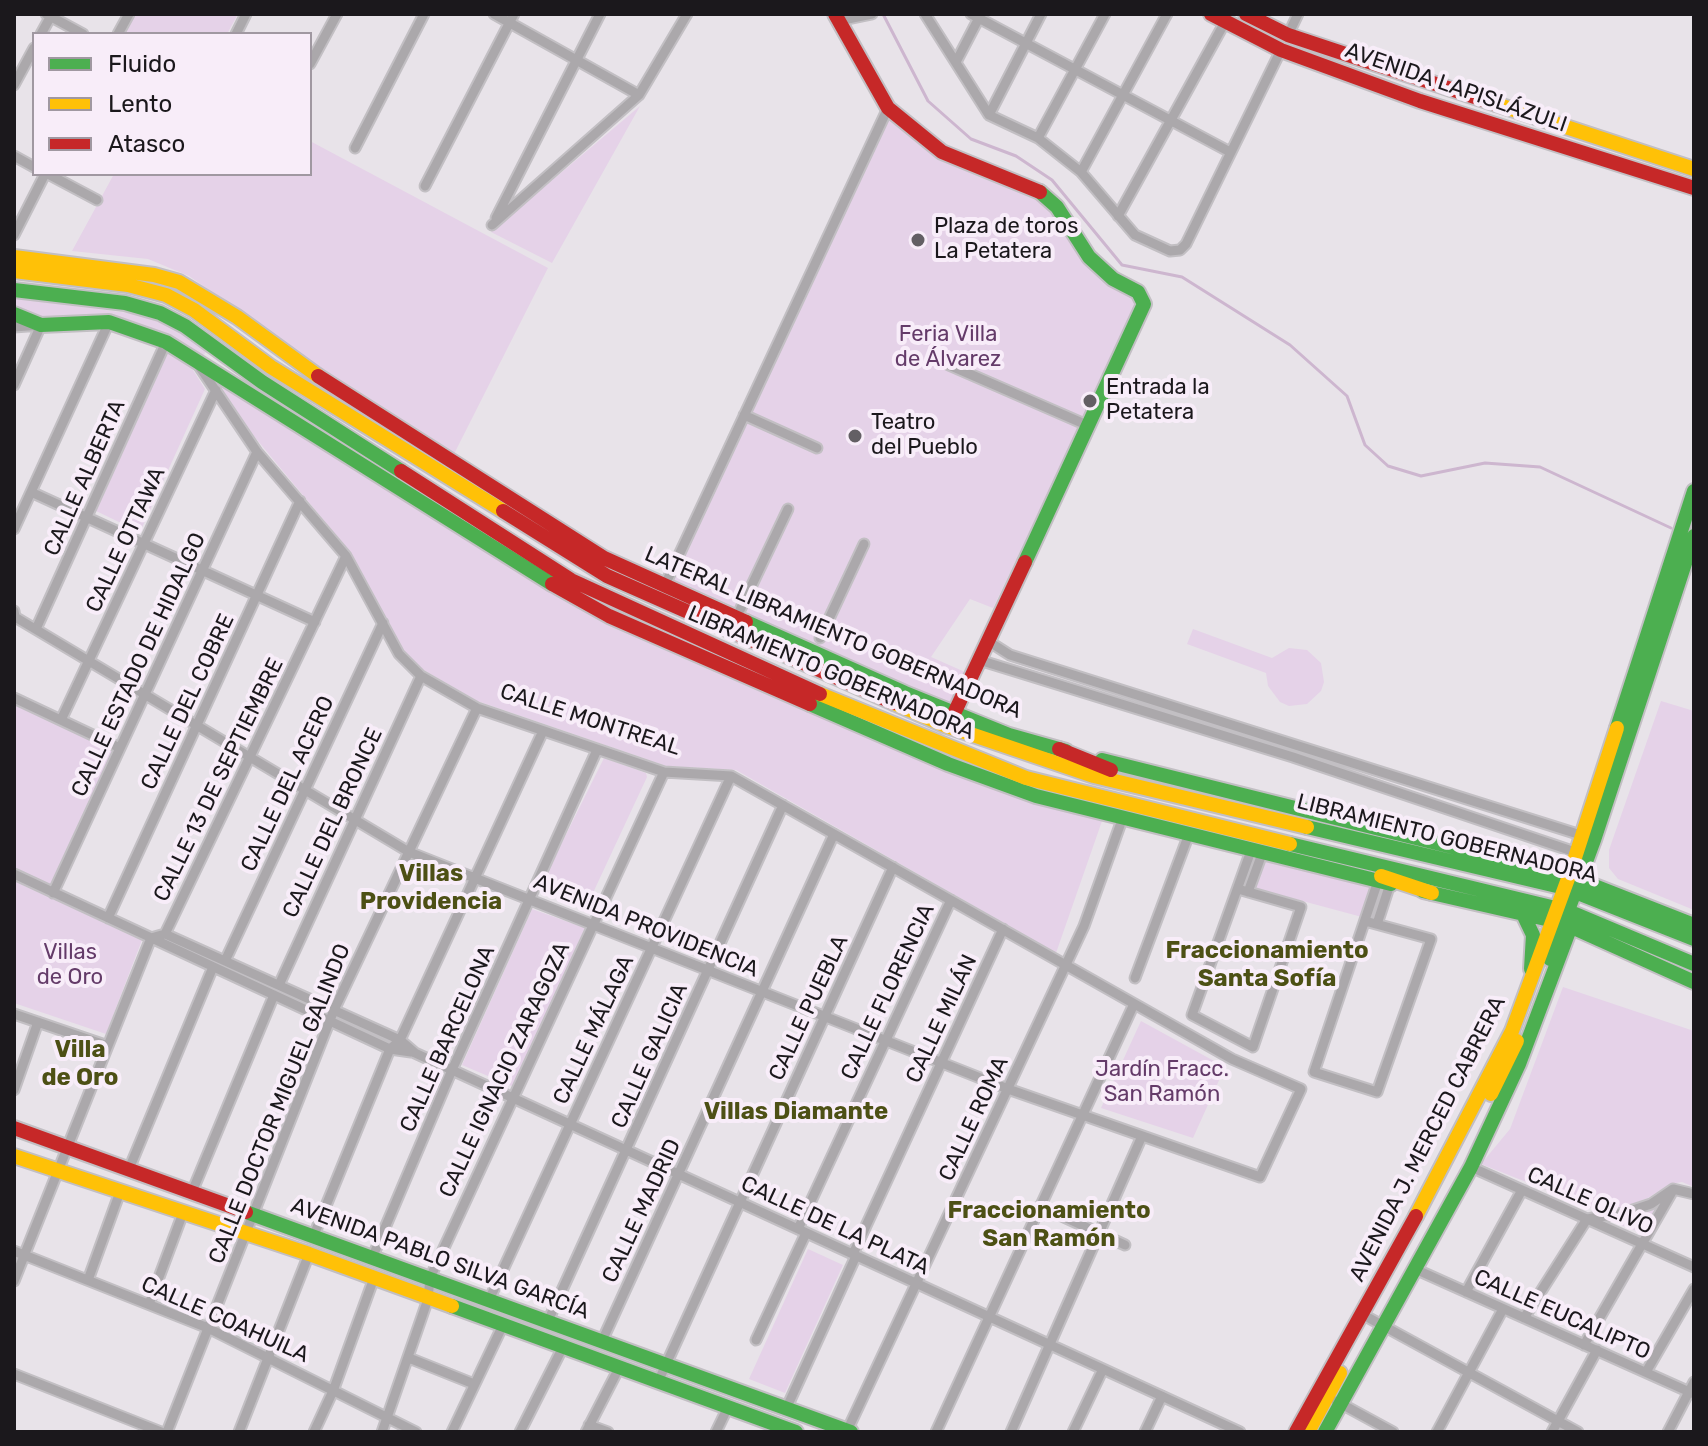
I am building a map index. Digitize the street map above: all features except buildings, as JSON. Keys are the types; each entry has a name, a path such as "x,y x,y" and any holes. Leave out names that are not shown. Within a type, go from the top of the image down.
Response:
{"main road":[{"name":"AVENIDA LAPISLÁZULI","path":"1211,14 1281,50 1420,101 1694,188"},
{"name":"AVENIDA LAPISLÁZULI","path":"1246,14 1288,35 1694,169"},
{"path":"837,18 888,108 942,152 1040,192 1057,207 1089,257 1113,279 1143,297 1142,311 951,720"},
{"path":"1420,101 1427,82"},
{"name":"LATERAL LIBRAMIENTO GOBERNADORA","path":"14,257 154,275 179,282 237,317 330,385 661,593"},
{"name":"LIBRAMIENTO GOBERNADORA","path":"14,271 128,285 166,295 194,310 271,367 564,551 1059,766 1572,884 1694,939"},
{"name":"LIBRAMIENTO GOBERNADORA","path":"14,290 125,303 160,313 185,326 262,382 571,580 808,689 1026,778 1331,854 1563,917 1694,964"},
{"path":"14,314 41,325"},
{"name":"CALLE MONTREAL","path":"41,325 109,322 137,329 194,359"},
{"path":"194,359 543,579 609,616 1007,786 1384,883 1522,912 1563,917 1694,982"},
{"path":"1325,1432 1328,1397 1383,1326 1415,1269 1471,1167 1539,1013 1559,957 1563,917 1572,884 1694,491"},
{"path":"1588,838 1694,536"},
{"path":"771,687 808,689"},
{"name":"LATERAL LIBRAMIENTO GOBERNADORA","path":"951,720 1572,884 1694,925"},
{"path":"1059,749 1158,790"},
{"path":"1331,854 1358,868 1432,893"},
{"path":"1522,912 1533,935 1539,1013"},
{"name":"AVENIDA J. MERCED CABRERA","path":"1308,1432 1507,1064 1563,917"},
{"name":"AVENIDA J. MERCED CABRERA","path":"1296,1432 1328,1397 1538,982 1563,917"},
{"path":"1662,950 1694,972"},
{"path":"1538,982 1559,957"},
{"name":"AVENIDA PABLO SILVA GARCÍA","path":"14,1128 849,1431"},
{"name":"AVENIDA PABLO SILVA GARCÍA","path":"14,1156 309,1254 789,1431"}],"street":[{"path":"119,32 129,14"},
{"path":"237,32 246,14"},
{"path":"312,60 337,14"},
{"path":"355,148 424,14"},
{"path":"494,14 512,18 639,95"},
{"path":"600,14 492,225 639,95 687,14"},
{"path":"837,18 872,14"},
{"path":"925,14 989,115 1038,138 1081,172 1118,216 1150,243 1180,250 1186,244 1281,50"},
{"path":"989,115 1041,14"},
{"path":"1038,138 1105,14"},
{"path":"1081,172 1167,14"},
{"path":"1288,35 1298,14"},
{"path":"50,15 80,32"},
{"path":"956,62 977,15 1230,152"},
{"path":"425,186 512,18"},
{"path":"1118,216 1225,22"},
{"path":"14,85 32,52"},
{"path":"661,593 888,108"},
{"path":"14,156 32,166"},
{"path":"14,235 45,176"},
{"path":"50,176 97,200"},
{"path":"14,529 109,322"},
{"path":"14,385 41,325"},
{"name":"CALLE MONTREAL","path":"14,327 41,325"},
{"name":"CALLE ALBERTA","path":"36,629 166,342"},
{"name":"CALLE MONTREAL","path":"194,359 257,452 346,556 399,654 421,676 477,708 664,772 731,776 1232,1059 1301,1089 1260,1177"},
{"path":"949,365 1089,426"},
{"name":"CALLE OTTAWA","path":"61,720 223,375"},
{"path":"744,415 817,448"},
{"name":"CALLE ESTADO DE HIDALGO","path":"53,893 257,452"},
{"path":"31,492 315,622"},
{"name":"CALLE DEL COBRE","path":"108,918 300,501"},
{"path":"740,610 788,509"},
{"path":"820,638 864,544"},
{"name":"CALLE 13 DE SEPTIEMBRE","path":"151,938 165,934 346,556"},
{"name":"AVENIDA PROVIDENCIA","path":"14,611 15,617 409,852 1008,1089 1260,1177"},
{"name":"CALLE DEL ACERO","path":"225,961 383,623"},
{"path":"988,641 1010,655 1588,838"},
{"path":"979,660 1293,757 1583,855"},
{"name":"CALLE DEL BRONCE","path":"192,1192 277,990 421,676"},
{"path":"14,698 120,748"},
{"path":"1161,716 1165,704"},
{"name":"CALLE DOCTOR MIGUEL GALINDO","path":"164,1432 334,1010 477,708"},
{"path":"314,1235 390,1049 400,1040 543,731"},
{"path":"1293,757 1297,745"},
{"name":"CALLE BARCELONA","path":"373,1256 452,1070 597,750"},
{"name":"CALLE IGNACIO ZARAGOZA","path":"382,1432 428,1299 430,1278 591,924 664,772"},
{"name":"CALLE MÁLAGA","path":"489,1300 731,776"},
{"name":"CALLE GALICIA","path":"548,1321 783,805"},
{"name":"CALLE ROMA","path":"849,1431 1084,926 1123,817"},
{"name":"CALLE MADRID","path":"602,1341 834,834"},
{"path":"1135,978 1189,834"},
{"path":"1243,890 1301,907 1253,1047 1192,1015 1257,849"},
{"name":"CALLE PUEBLA","path":"658,1382 893,867"},
{"name":"CALLE DE LA PLATA","path":"14,874 213,967 334,1010 400,1040 415,1053"},
{"path":"1365,921 1431,939 1377,1092 1314,1072 1365,921 1384,883"},
{"path":"1377,924 1384,883"},
{"name":"CALLE FLORENCIA","path":"756,1340 886,1040 951,900"},
{"name":"CALLE MILÁN","path":"787,1407 1003,929"},
{"name":"CALLE DE LA PLATA","path":"165,934 225,961 330,1021 390,1049 415,1053 1240,1432"},
{"path":"14,1281 151,938"},
{"path":"129,1169 213,967"},
{"path":"936,1432 1134,1004"},
{"path":"14,1014 108,1046"},
{"path":"14,1090 38,1022"},
{"path":"1011,1432 1142,1136"},
{"name":"CALLE OLIVO","path":"1471,1167 1694,1267"},
{"path":"1524,1318 1587,1219 1624,1213 1651,1204 1673,1189 1694,1194"},
{"path":"1584,1345 1673,1189"},
{"path":"1466,1292 1522,1190"},
{"path":"88,1280 120,1192"},
{"path":"1040,1206 1125,1245"},
{"path":"149,1304 183,1213"},
{"name":"CALLE COAHUILA","path":"14,1251 208,1328 416,1432"},
{"path":"239,1432 309,1254"},
{"name":"CALLE EUCALIPTO","path":"1415,1269 1646,1372 1692,1389"},
{"path":"314,1432 333,1391 374,1278"},
{"path":"1646,1372 1694,1289"},
{"path":"1437,1432 1503,1309"},
{"path":"1369,1318 1578,1432"},
{"path":"452,1432 503,1325"},
{"path":"520,1432 563,1347"},
{"path":"1552,1432 1597,1350"},
{"path":"409,1358 474,1384"},
{"path":"608,1432 588,1429 619,1368"},
{"path":"1073,1432 1103,1369"},
{"path":"14,1374 164,1432"},
{"path":"1668,1432 1692,1389"},
{"path":"1145,1432 1162,1396"},
{"path":"1328,1397 1393,1432"},
{"path":"716,1432 728,1407"}],"green space":[{"path":"134,14 238,14 228,32 124,32"},
{"path":"640,106 552,263 491,232"},
{"name":"Feria Villa de Álvarez","path":"888,117 941,158 1036,200 1052,213 1082,260 1115,288 1133,297 1137,307 993,608 970,599 931,657 965,672 949,705 670,582"},
{"path":"312,142 548,268 454,454 333,377 189,276 148,259 72,251 113,176 312,176"},
{"path":"14,298 143,315 185,334 206,352 202,357 148,327 44,318 14,311"},
{"path":"168,351 191,367 205,389 140,532 96,511"},
{"path":"226,383 576,605 915,759 1036,804 1102,821 1056,953 736,770 666,766 477,701 420,668 403,651 350,552 219,394"},
{"path":"1193,629 1272,658 1289,648 1307,650 1321,663 1324,682 1321,691 1307,704 1289,706 1280,702 1268,686 1266,673 1187,644"},
{"path":"14,701 117,749 54,888 14,870"},
{"path":"1661,701 1694,711 1694,910 1618,879 1609,868 1609,850"},
{"path":"604,758 646,773 647,777 585,910 539,889"},
{"path":"1264,858 1373,884 1362,917 1254,888"},
{"name":"Villas de Oro","path":"14,881 142,940 106,1034 14,1003"},
{"path":"532,909 585,928 514,1087 462,1065"},
{"path":"1563,987 1694,1031 1694,1187 1682,1182 1670,1184 1648,1198 1621,1208 1594,1209 1481,1164 1510,1129"},
{"name":"Jardín Fracc. San Ramón","path":"1141,1021 1225,1067 1193,1138 1101,1108"},
{"path":"1657,1207 1642,1233 1613,1222"},
{"path":"808,1249 843,1265 785,1393 749,1379"}],"waterway":[{"path":"883,14 928,101 971,139 1016,156 1052,180 1122,265 1182,277 1290,345 1347,396 1365,445 1388,466 1421,476 1485,463 1540,467 1671,528"}],"traffic: fast":[{"path":"1025,562 1144,304 1138,292 1113,279 1089,257 1057,207 1040,192"},
{"path":"14,290 125,303 160,313 185,326 262,382 401,471"},
{"path":"14,314 41,325 109,322 166,342 552,584"},
{"path":"1617,728 1694,491"},
{"path":"1550,959 1594,840 1694,536"},
{"path":"746,622 905,693 1009,735 1066,751"},
{"path":"810,704 948,764 1036,796 1391,884"},
{"path":"1102,760 1569,876 1694,925"},
{"path":"1307,827 1565,888 1694,939"},
{"path":"1290,844 1568,911 1694,964"},
{"path":"1423,891 1563,923 1694,982"},
{"path":"1522,912 1533,935 1531,969"},
{"path":"1325,1432 1471,1167 1519,1064 1571,926"},
{"path":"246,1212 851,1432"},
{"path":"452,1306 796,1432"}],"traffic: slow":[{"path":"1496,104 1694,169"},
{"path":"14,257 154,275 179,282 237,317 318,376"},
{"path":"14,271 128,285 166,295 194,310 271,367 503,511"},
{"path":"820,694 1026,778 1290,844"},
{"path":"894,703 944,725 1094,776 1307,827"},
{"path":"1416,1216 1512,1031 1569,876 1617,728"},
{"path":"1381,876 1432,893"},
{"path":"1491,1094 1517,1041"},
{"path":"14,1156 309,1254 452,1306"},
{"path":"1308,1432 1340,1373"}],"traffic: jam":[{"path":"835,14 888,108 942,152 1040,192"},
{"path":"1211,14 1281,50 1420,101 1694,188"},
{"path":"1246,14 1288,35 1496,104"},
{"path":"318,376 604,558 746,622"},
{"path":"401,471 571,580 820,694"},
{"path":"503,511 607,576 894,703"},
{"path":"951,720 1025,562"},
{"path":"552,584 609,616 810,704"},
{"path":"1059,749 1111,770"},
{"path":"14,1128 246,1212"},
{"path":"1296,1432 1416,1216"}],"place":[{"name":"Plaza de toros La Petatera","path":"918,240"},
{"name":"Entrada la Petatera","path":"1090,401"},
{"name":"Teatro del Pueblo","path":"855,436"}],"district":[{"name":"Villas Providencia","path":"431,888"},
{"name":"Fraccionamiento Santa Sofía","path":"1267,965"},
{"name":"Villa de Oro","path":"80,1064"},
{"name":"Villas Diamante","path":"796,1112"},
{"name":"Fraccionamiento San Ramón","path":"1049,1225"}]}
